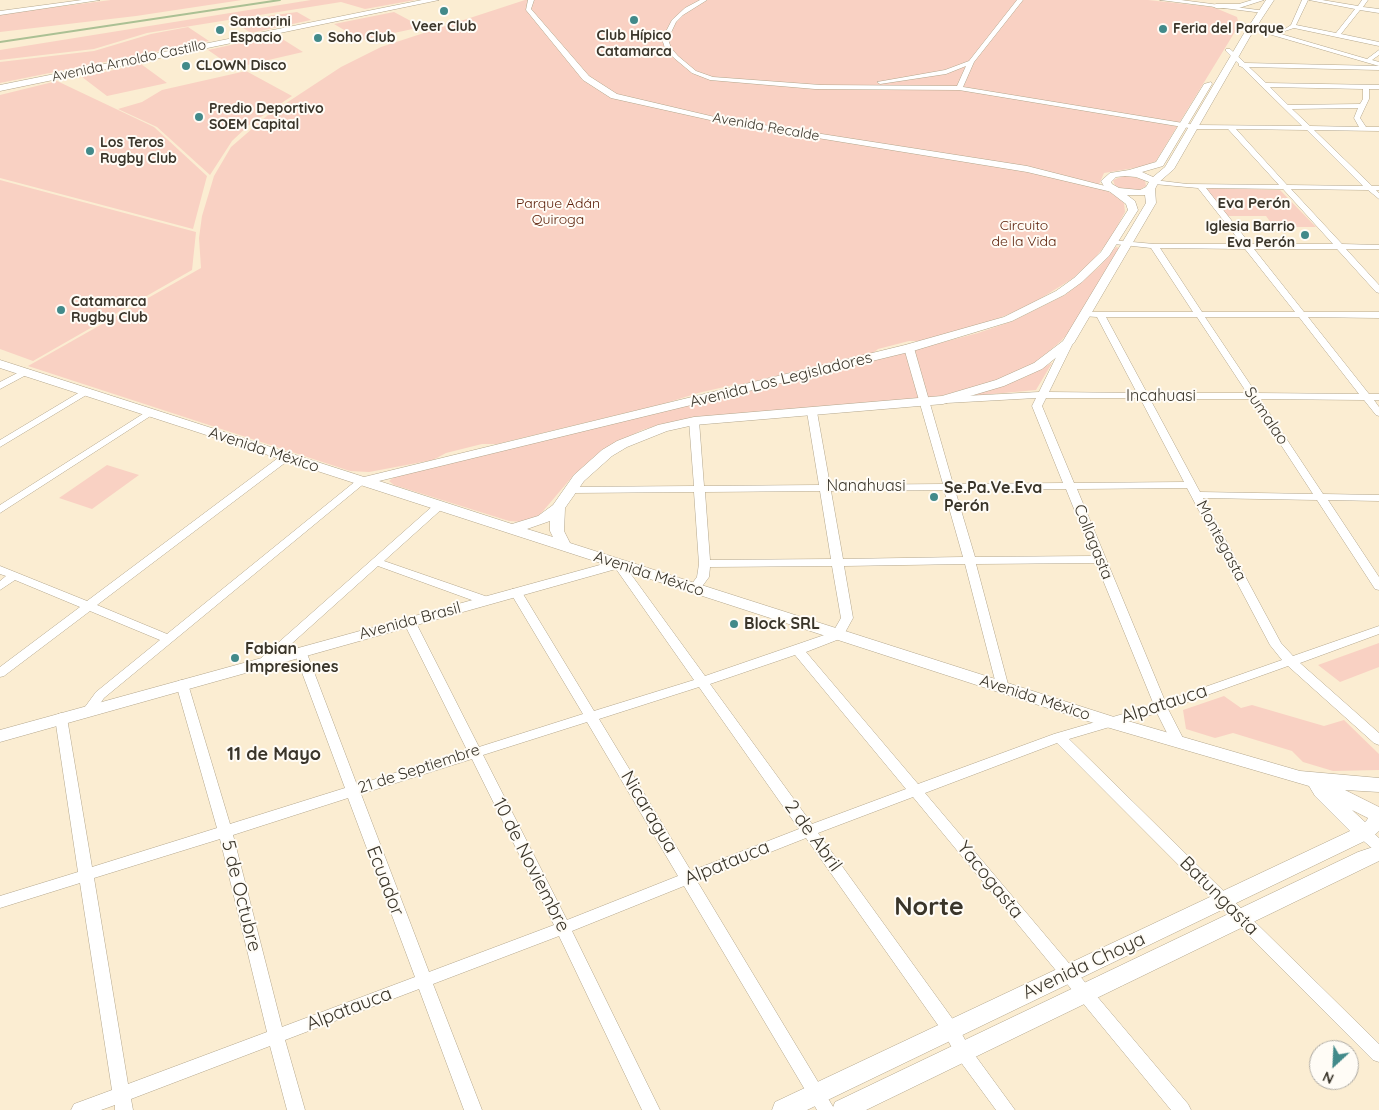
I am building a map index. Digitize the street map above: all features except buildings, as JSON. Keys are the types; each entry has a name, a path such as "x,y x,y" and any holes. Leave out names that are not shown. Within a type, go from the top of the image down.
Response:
{"main road":[{"name":"Avenida Arnoldo Castillo","path":"0,88 375,10 435,0"},
{"path":"1216,6 1239,6 1260,0 1258,11"},
{"path":"1231,57 1184,125 1160,164 1152,168 1113,175 1106,181 1114,190 1137,193 1153,184 1169,169 1195,127 1231,57 1247,25 1270,0"},
{"path":"1216,6 1247,25"},
{"path":"1125,173 1138,174 1153,184"},
{"name":"Avenida Los Legisladores","path":"510,529 543,519 558,508 592,464 622,444 663,428 694,421 943,400 1000,383 1022,374 1052,357 1068,343 1151,203 1153,184"},
{"name":"Avenida Los Legisladores","path":"361,482 909,348 983,327 1038,306 1078,280 1094,266 1114,242 1133,210 1131,203 1114,190"},
{"name":"Avenida México","path":"0,364 1109,722 1306,781 1378,812"},
{"path":"558,508 557,531 564,546"},
{"path":"1306,781 1372,839"},
{"name":"Avenida México","path":"1306,781 1379,785"},
{"name":"Avenida Choya","path":"783,1110 821,1102 951,1030 1067,974 1224,900 1372,839 1378,812"},
{"name":"Avenida Choya","path":"843,1110 1365,857 1379,853"}],"street":[{"path":"0,12 77,0"},
{"path":"0,12 97,0"},
{"name":"Avenida Recalde","path":"531,0 528,10 586,78 614,96 693,115 1049,174 1114,190"},
{"path":"704,0 681,14 674,21 665,39 668,48 686,66 712,79 756,84 815,87 959,88 1195,127 1379,129"},
{"path":"959,88 971,62 1020,0"},
{"path":"1163,0 1258,11"},
{"path":"1281,35 1293,26 1305,0"},
{"path":"1312,0 1379,11"},
{"path":"1338,35 1358,7 1368,0"},
{"path":"1247,25 1370,60 1379,66"},
{"path":"1293,26 1379,44"},
{"path":"1370,60 1379,52"},
{"path":"1231,57 1243,65 1379,197"},
{"path":"815,87 924,77 958,69 971,62"},
{"path":"1243,65 1379,66"},
{"path":"1263,85 1379,87"},
{"path":"1363,128 1357,118 1363,106 1366,87"},
{"path":"1286,107 1363,106"},
{"path":"1230,127 1379,290"},
{"name":"Avenida Recalde","path":"1049,174 1113,175"},
{"path":"1153,184 1178,186 1379,188"},
{"path":"1200,186 1379,412"},
{"path":"1114,242 1154,246 1379,246"},
{"name":"Sumalao","path":"1154,246 1379,586"},
{"path":"1086,314 1379,315"},
{"name":"Montegasta","path":"1100,314 1276,645 1290,661 1379,740"},
{"path":"1040,395 1068,343"},
{"path":"909,348 970,561 1003,688"},
{"path":"0,386 25,372"},
{"path":"0,444 85,392"},
{"name":"Incahuasi","path":"943,400 1040,395 1379,397"},
{"name":"Collagasta","path":"1040,395 1037,406 1161,707 1178,742"},
{"path":"812,412 848,618 838,635"},
{"path":"0,510 149,413"},
{"path":"694,421 705,564 703,577 694,588"},
{"path":"0,673 286,457"},
{"path":"88,710 100,695 361,482"},
{"name":"Nanahuasi","path":"571,490 1069,485 1379,498"},
{"path":"266,660 439,506"},
{"path":"705,564 1100,559"},
{"path":"377,562 484,600"},
{"name":"Avenida Brasil","path":"0,736 266,660 618,564"},
{"name":"2 de Abril","path":"618,564 700,682 809,831 951,1030 963,1052 1006,1110"},
{"path":"0,570 170,638"},
{"path":"0,586 14,576"},
{"name":"Nicaragua","path":"516,592 821,1102"},
{"name":"10 de Noviembre","path":"409,621 563,928 651,1110"},
{"name":"Alpatauca","path":"80,1110 563,928 809,831 1086,727 1161,707 1379,630"},
{"name":"21 de Septiembre","path":"0,902 225,832 473,751 700,682 838,635"},
{"name":"Yacogasta","path":"798,650 1083,994 1182,1110"},
{"name":"Ecuador","path":"300,651 473,1110"},
{"name":"5 de Octubre","path":"182,684 225,832 296,1110"},
{"path":"61,718 124,1110"},
{"name":"Batungasta","path":"1059,737 1379,1055"}],"green space":[{"path":"111,0 242,0 136,16 0,32 0,14"},
{"path":"311,0 415,0 365,9 341,2 147,33 94,49 0,60 0,50"},
{"name":"Parque Adán Quiroga","path":"525,0 1148,0 1213,7 1237,17 1238,21 1236,30 1156,161 1146,166 1104,173 1098,187 1116,195 1124,203 1125,212 1109,241 1075,277 1027,307 989,322 922,341 909,341 878,349 873,353 698,393 663,404 497,444 482,444 446,453 433,460 369,472 350,471 28,366 201,268 199,238 202,216 214,176 231,147 268,115 341,67 381,47"},
{"path":"297,12 311,20 251,33 232,21"},
{"path":"394,12 422,27 361,40 334,24"},
{"path":"188,27 209,41 0,83 0,62 94,51 151,34"},
{"path":"276,35 303,52 234,68 208,50"},
{"path":"141,64 167,83 107,96 82,77"},
{"name":"Predio Deportivo SOEM Capital","path":"246,71 292,96 249,125 232,141 210,175 157,127 118,109 142,102 162,90"},
{"name":"Los Teros Rugby Club","path":"57,81 154,127 207,176 193,229 0,178 0,95"},
{"path":"1126,175 1145,180 1146,186 1139,190 1126,191 1115,186 1113,180"},
{"name":"Catamarca Rugby Club","path":"0,180 196,232 192,270 33,361 0,349"},
{"path":"1206,189 1280,190 1316,227 1274,227 1266,216 1227,216"},
{"path":"1116,247 1119,248 1069,332 1034,364 998,380 941,396 914,400 662,424 642,430 602,450 572,477 538,517 523,522 509,521 394,485 389,481 396,476 978,333 1013,321 1065,295 1099,267"},
{"path":"1052,363 1036,390 971,396 1025,377"},
{"path":"107,465 139,475 92,509 59,498"},
{"path":"1379,643 1379,667 1340,682 1318,665"},
{"path":"1224,696 1241,708 1252,705 1324,726 1344,720 1379,754 1379,770 1333,771 1303,762 1292,751 1233,733 1215,738 1186,729 1183,710"}],"waterway":[{"path":"0,42 280,0"}],"place":[{"name":"Veer Club","path":"444,11"},
{"name":"Club Hípico Catamarca","path":"634,20"},
{"name":"Feria del Parque","path":"1163,29"},
{"name":"Santorini Espacio","path":"220,30"},
{"name":"Soho Club","path":"318,38"},
{"name":"CLOWN Disco","path":"186,66"},
{"name":"Predio Deportivo SOEM Capital","path":"199,117"},
{"name":"Los Teros Rugby Club","path":"90,151"},
{"name":"Iglesia Barrio Eva Perón","path":"1305,235"},
{"name":"Catamarca Rugby Club","path":"61,310"},
{"name":"Se.Pa.Ve.Eva Perón","path":"934,497"},
{"name":"Block SRL","path":"734,624"},
{"name":"Fabian Impresiones","path":"235,658"}],"district":[{"name":"Eva Perón","path":"1254,203"},
{"name":"11 de Mayo","path":"274,755"},
{"name":"Norte","path":"929,907"}],"park label":[{"name":"Circuito de la Vida","path":"1024,234"}]}
